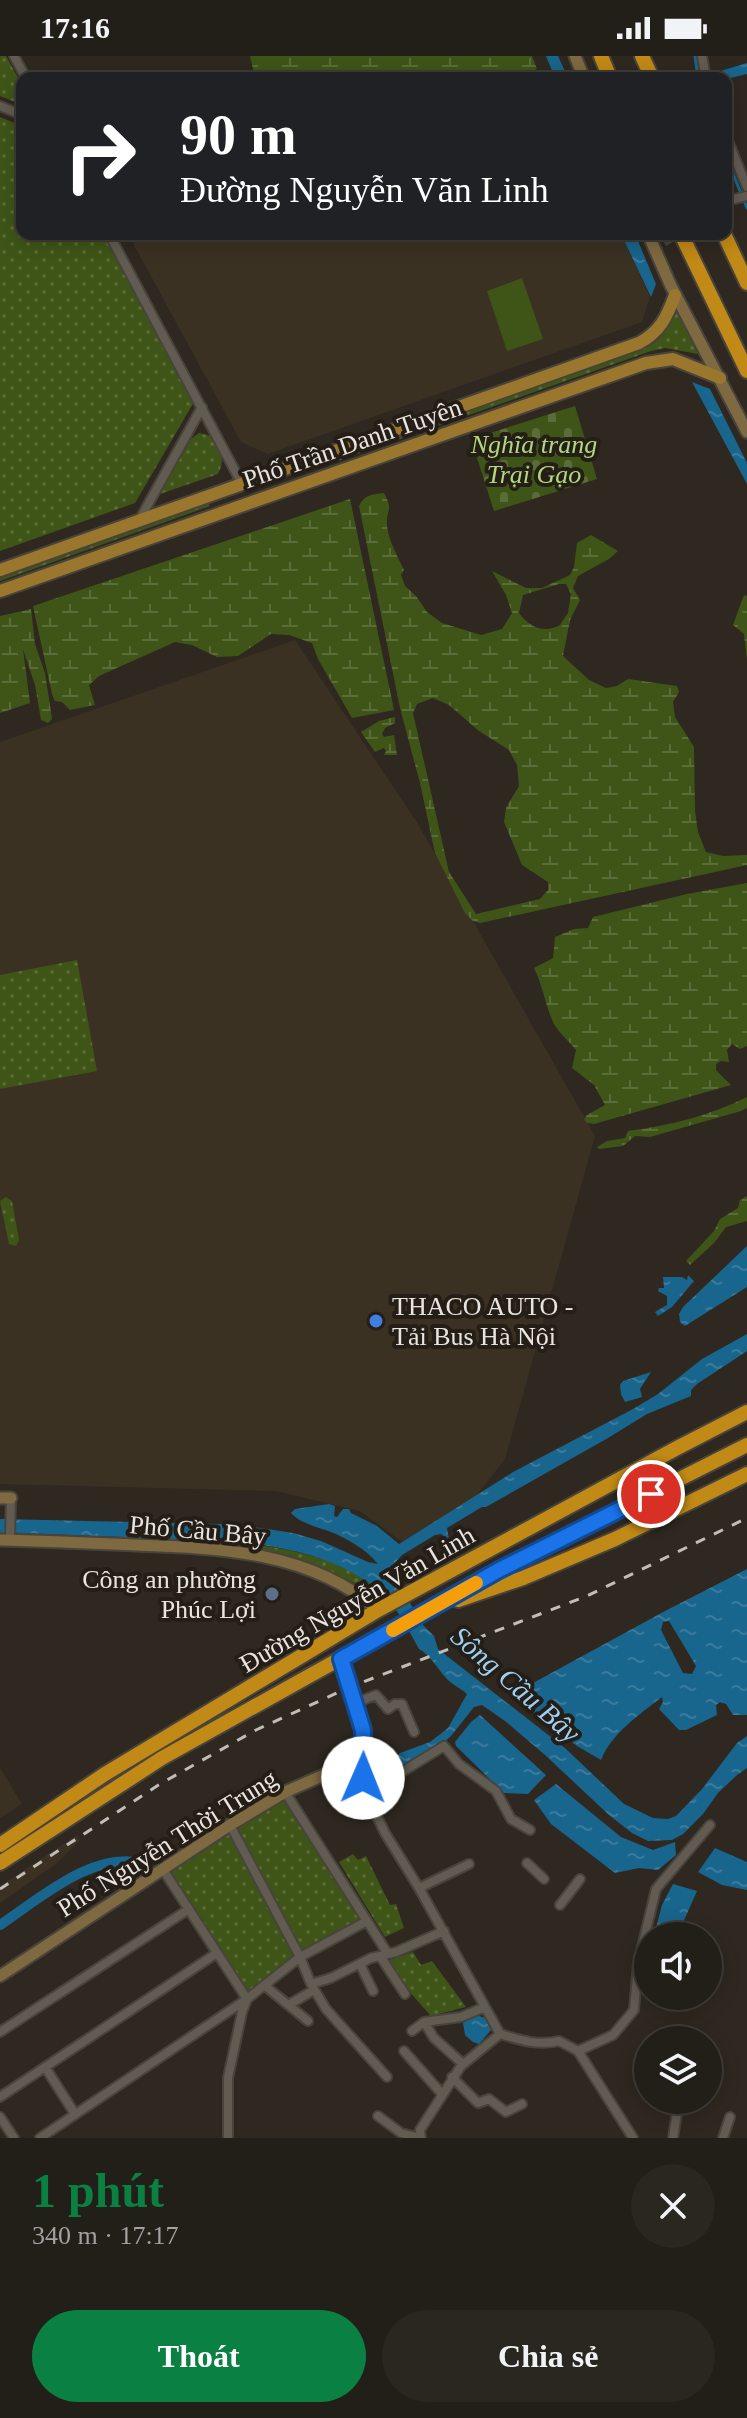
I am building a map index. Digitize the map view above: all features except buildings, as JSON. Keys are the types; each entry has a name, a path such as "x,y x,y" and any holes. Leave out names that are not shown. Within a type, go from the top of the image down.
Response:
{"highway":[{"path":"684,240 747,371"},
{"path":"727,240 747,283"},
{"name":"Đường Nguyễn Văn Linh","path":"0,1845 105,1774 379,1609 747,1412"},
{"name":"Đường Nguyễn Văn Linh","path":"0,1863 162,1758 499,1570 747,1445"},
{"path":"676,1482 747,1456"},
{"path":"428,1610 523,1578 615,1539 747,1474"}],"main road":[{"name":"Phố Trần Danh Tuyên","path":"0,570 639,343 651,337 664,323 675,295"},
{"name":"Phố Trần Danh Tuyên","path":"0,591 646,363 673,359 720,378"},
{"path":"242,484 250,503"}],"street":[{"path":"732,151 747,187"},
{"path":"112,240 242,484"},
{"path":"651,240 675,295 747,432"},
{"path":"140,520 202,407"},
{"path":"5,1498 10,1513 5,1540"},
{"name":"Phố Cầu Bây","path":"5,1540 190,1547 257,1555 331,1578 379,1609"},
{"path":"341,1659 364,1734 366,1794 385,1833 444,1931 500,2034 524,2042 559,2041 578,2051 633,2138"},
{"path":"355,1703 376,1695 388,1709 402,1704 414,1732"},
{"path":"366,1794 444,1746 459,1764 496,1791 511,1819 530,1830"},
{"name":"Phố Nguyễn Thời Trung","path":"0,1976 230,1825 285,1792 363,1758"},
{"path":"285,1792 367,1921 405,1994"},
{"path":"230,1825 326,2009 387,2077"},
{"path":"578,2051 613,2035 634,2010 638,1964 656,1889 710,1825"},
{"path":"527,1863 544,1879"},
{"path":"419,1888 469,1864"},
{"path":"162,1868 247,1999"},
{"path":"560,1905 580,1879"},
{"path":"0,2032 189,1909"},
{"path":"40,2138 247,1999 300,1957 367,1921"},
{"path":"290,2004 313,1987 360,1964 444,1931"},
{"path":"0,2097 217,1953"},
{"path":"360,1964 373,1991"},
{"path":"264,1985 308,2021"},
{"path":"228,2138 228,2078 247,1999"},
{"path":"412,2031 424,2022 461,2017 485,2007"},
{"path":"424,2022 434,2038 463,2064"},
{"path":"378,2116 397,2136 421,2138 420,2130 452,2077 500,2034"},
{"path":"404,2051 442,2094"},
{"path":"45,2067 75,2114"},
{"path":"452,2077 478,2103 489,2099 506,2112 522,2104"},
{"path":"673,2138 677,2114"},
{"path":"0,2117 14,2138"},
{"path":"723,2138 730,2117"}],"shaded area":[{"path":"131,240 624,240 650,297 642,322 268,454 241,442"},
{"path":"295,640 418,824 595,1136 505,1459 477,1495 402,1542 360,1511 276,1491 0,1484 0,742"},
{"path":"0,1768 22,1804 0,1818"},
{"path":"77,1835 80,1840 56,1864 0,1903 0,1886"}],"green space":[{"path":"0,56 6,56 16,74 16,102 0,96"},
{"path":"250,56 532,56 537,69 528,72 254,72"},
{"path":"0,117 16,124 16,240 106,240 194,402 135,503 0,551"},
{"path":"522,278 543,339 507,351 487,291"},
{"path":"677,308 698,354 665,348 651,351 295,476 292,474 649,346 663,334"},
{"name":"Nghĩa trang Trại Gạo","path":"575,406 597,479 494,511 471,439"},
{"path":"199,433 212,436 220,450 222,464 218,474 160,494 191,439"},
{"path":"384,493 389,504 388,531 404,570 401,575 405,586 427,612 442,623 481,635 502,629 512,613 492,571 526,588 542,588 570,575 577,543 591,535 618,551 578,576 573,588 580,600 570,620 563,656 589,680 606,688 628,679 677,686 679,692 673,702 675,717 694,747 698,832 706,852 723,856 747,855 747,865 480,923 465,913 435,853 400,708 359,506 366,497","holes":["566,584 571,594 568,613 560,625 543,629 527,622 519,613 523,595","433,698 449,705 479,731 509,750 517,765 519,786 506,808 504,822 522,865 548,882 548,890 540,899 476,914 449,872 413,713 417,704"]},
{"path":"350,499 394,710 352,718 312,643 289,635 271,634 238,656 217,657 192,645 175,642 99,676 89,685 95,705 70,710 62,702 55,701 33,606"},
{"path":"208,503 210,506 0,581 0,577"},
{"path":"744,595 747,596 747,660 744,634 733,625"},
{"path":"31,609 35,644 45,673 52,719 48,723 41,720 35,685 23,649 30,703 0,713 0,616"},
{"path":"395,717 395,723 385,728 382,734 384,737 394,735 397,755 384,755 384,748 375,752 361,732 379,721"},
{"path":"747,883 747,1046 740,1049 732,1044 727,1050 729,1062 716,1064 716,1070 731,1085 594,1124 587,1123 584,1119 587,1115 605,1105 594,1085 572,1068 576,1050 554,1024 534,968 553,958 555,937 574,929 588,928 593,917"},
{"path":"77,960 97,1071 0,1089 0,975"},
{"path":"747,1097 747,1108 741,1111 650,1137 635,1136 623,1146 597,1147 607,1141 625,1138 628,1131 689,1119"},
{"path":"747,1196 747,1221 726,1227 690,1265 686,1261 714,1231 720,1219 738,1208 740,1200"},
{"path":"6,1197 12,1201 19,1240 16,1246 9,1244 0,1201"},
{"path":"0,1532 203,1540 269,1546 331,1562 359,1576 383,1594 377,1598 329,1571 275,1555 0,1537"},
{"path":"285,1792 367,1921 300,1957 247,1999 162,1868"},
{"path":"353,1854 358,1860 366,1856 390,1905 396,1904 404,1928 385,1937 339,1862"},
{"path":"413,1952 421,1965 432,1961 466,2007 431,2016 383,1962"}],"water":[{"path":"546,56 558,56 565,72 553,72"},
{"path":"747,63 747,74 732,78 732,72 717,72"},
{"path":"624,240 638,240 656,284 651,297"},
{"path":"692,382 710,389 747,463 747,484"},
{"path":"747,1246 747,1287 685,1326 680,1322 679,1314 683,1307"},
{"path":"688,1275 694,1281 672,1307 658,1316 655,1312 667,1305 667,1296 658,1291 664,1288 663,1277 687,1280"},
{"path":"747,1334 747,1351 697,1384 691,1390 691,1396 647,1414 482,1507 447,1528 449,1540 441,1534 435,1535 402,1555 391,1567 423,1625 434,1636 438,1649 565,1748 624,1804 653,1818 676,1816 702,1789 737,1743 747,1736 747,1768 718,1793 683,1834 672,1840 648,1841 632,1833 545,1755 482,1705 474,1707 440,1746 369,1785 370,1774 400,1753 430,1742 448,1728 467,1694 448,1680 419,1649 384,1595 352,1573 325,1560 237,1542 0,1532 0,1519 220,1524 293,1533 378,1564 350,1542 305,1523 291,1513 295,1509 329,1504 335,1506 334,1516 337,1517 343,1509 349,1509 399,1544 513,1472 658,1394 702,1359"},
{"path":"651,1372 640,1389 642,1397 625,1402 620,1385 623,1381"},
{"path":"747,1569 747,1715 733,1715 726,1704 720,1702 716,1705 717,1715 686,1730 679,1730 659,1709 662,1697 619,1733 601,1760 577,1746 511,1695","holes":["669,1621 696,1666 692,1674 683,1673 661,1630 663,1622"]},
{"path":"480,1715 546,1775 528,1794 504,1793 456,1746 455,1742"},
{"path":"556,1784 621,1837 653,1850 675,1842 676,1855 658,1870 639,1868 615,1873 551,1824 534,1800"},
{"path":"715,1848 747,1862 747,1890 722,1885 698,1872"},
{"path":"673,1884 697,1891 683,1922 658,1922"},
{"path":"476,2015 485,2018 491,2030 479,2044 465,2035 463,2023"}],"waterway":[{"path":"695,56 697,72"},
{"path":"732,172 747,208"},
{"path":"0,1925 50,1890 87,1870 125,1861 144,1864"}],"tunnel":[{"path":"654,249 668,240"}],"railway":[{"path":"0,1889 160,1784 256,1730 350,1687 587,1596 747,1518"}],"slow traffic":[{"path":"393,1630 476,1583"}],"place":[{"name":"THACO AUTO - Tải Bus Hà Nội","path":"376,1321"},
{"name":"Công an phường Phúc Lợi","path":"272,1594"}],"route":[{"path":"363,1778 364,1734 341,1659 499,1570 651,1494"}],"water label":[{"name":"Sông Cầu Bây","path":"516,1684"}]}
